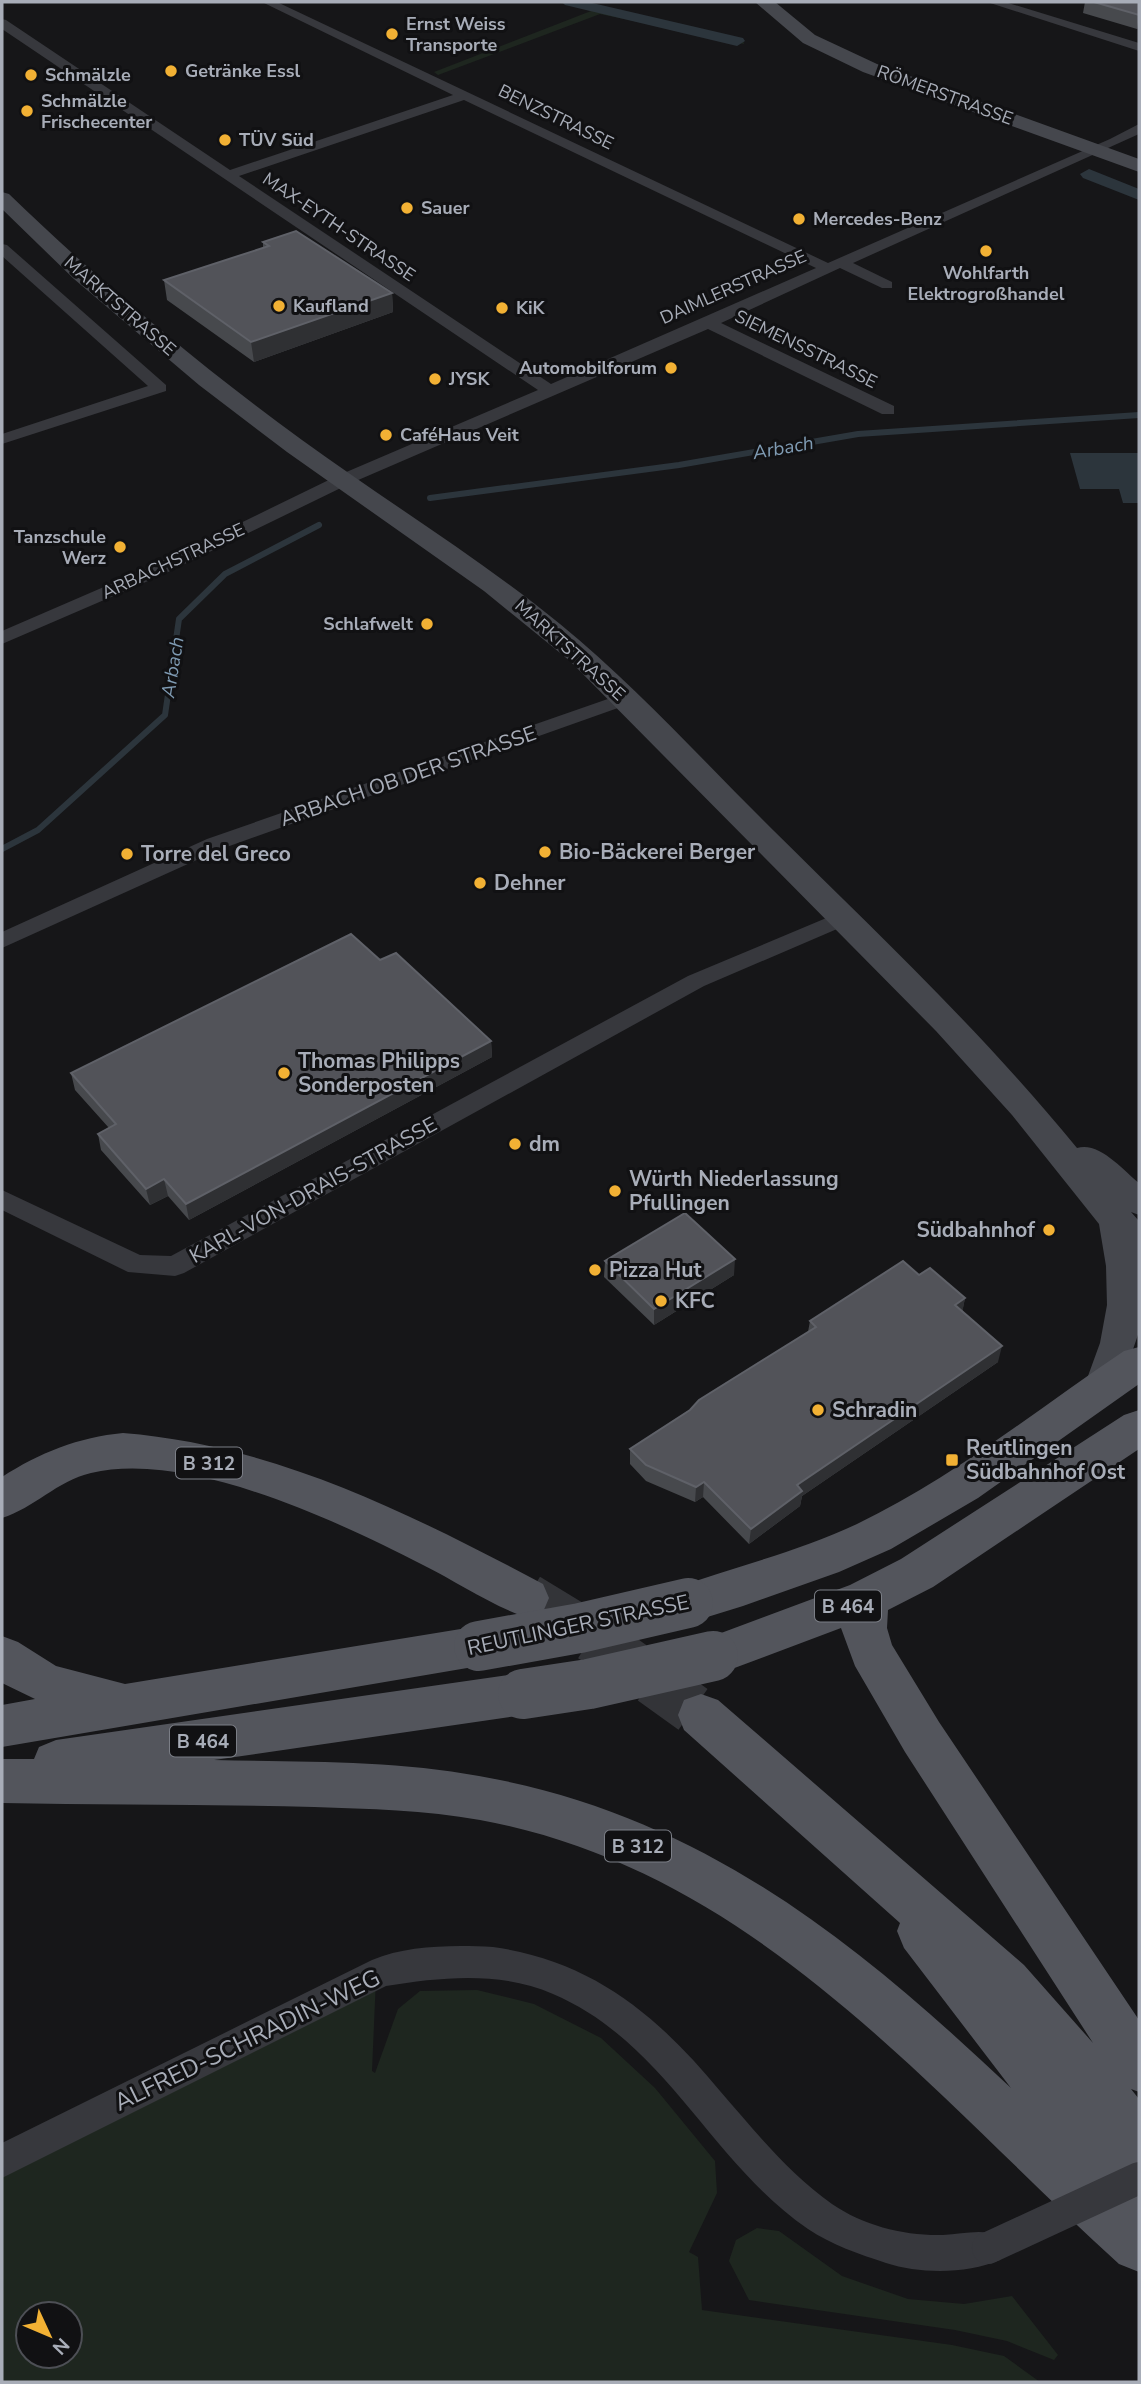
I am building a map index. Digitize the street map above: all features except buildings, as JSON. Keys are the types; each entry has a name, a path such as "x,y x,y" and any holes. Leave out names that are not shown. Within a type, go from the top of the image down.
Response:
{"main road":[{"name":"RÖMERSTRASSE","path":"764,2 809,39 870,68 1139,166"},
{"name":"MARKTSTRASSE","path":"2,198 145,332 343,481 537,616 625,699 948,1023 1024,1106 1130,1208"},
{"path":"1103,1387 1124,1329 1130,1208"},
{"name":"REUTLINGER STRASSE","path":"2,1726 580,1628 688,1603 785,1574 898,1524 971,1480 1139,1363"},
{"name":"B 464","path":"2,1770 589,1684 713,1656 866,1599 929,1566 1139,1427"},
{"name":"B 312","path":"2,1500 34,1476 78,1458 121,1451 170,1454 272,1481 332,1504 415,1540 527,1598"},
{"path":"866,1599 864,1628 871,1652 922,1737 1139,2066"},
{"path":"2,1656 20,1672 46,1686 133,1704"},
{"path":"701,1715 1006,1983 1088,2076 1139,2142"},
{"name":"B 312","path":"2,1781 199,1781 410,1789 481,1798 544,1814 658,1854 720,1886 816,1951 975,2089 1064,2180 1139,2244"},
{"path":"877,1870 1139,2213"}],"street":[{"name":"BENZSTRASSE","path":"268,2 833,265 887,285"},
{"path":"993,2 1139,47"},
{"name":"MAX-EYTH-STRASSE","path":"2,23 550,391"},
{"path":"228,175 466,95"},
{"name":"DAIMLERSTRASSE","path":"343,481 708,323 1098,149 1139,128"},
{"path":"2,247 160,388 2,439"},
{"name":"SIEMENSSTRASSE","path":"708,323 888,410"},
{"name":"ARBACHSTRASSE","path":"2,638 156,571 343,481"},
{"name":"ARBACH OB DER STRASSE","path":"2,941 214,844 625,699"},
{"name":"KARL-VON-DRAIS-STRASSE","path":"2,1199 137,1265 175,1266 696,981 844,918"},
{"name":"ALFRED-SCHRADIN-WEG","path":"2,2161 383,1971 446,1960 489,1962 529,1970 570,1984 627,2019 673,2062 761,2167 817,2216 859,2238 900,2250 946,2253 988,2248 1139,2178"}],"shaded area":[{"path":"557,2 584,2 743,39 744,44 600,14 438,75 434,72 591,11"},
{"path":"1070,453 1139,453 1139,503 1123,503 1119,489 1080,489"},
{"path":"376,1978 372,2071 375,2073 398,2009 420,1991 477,1990 534,2004 601,2038 655,2088 715,2161 717,2193 689,2252 698,2257 702,2310 952,2345 1004,2356 1040,2382 2,2382 2,2167"},
{"path":"757,2228 779,2231 842,2276 908,2299 964,2304 1012,2296 1058,2355 1054,2360 1007,2341 955,2330 749,2300 729,2261 736,2240"}],"waterway":[{"path":"570,2 737,41"},
{"path":"1089,174 1139,195"},
{"name":"Arbach","path":"430,498 679,465 858,434 1139,415"},
{"name":"Arbach","path":"2,849 38,830 165,715 179,619 225,574 319,525"}],"tunnel":[{"path":"527,1598 596,1640 701,1715"}],"place":[{"name":"Ernst Weiss Transporte","path":"392,34"},
{"name":"Getränke Essl","path":"171,71"},
{"name":"Schmälzle","path":"31,75"},
{"name":"Schmälzle Frischecenter","path":"27,111"},
{"name":"TÜV Süd","path":"225,140"},
{"name":"Sauer","path":"407,208"},
{"name":"Mercedes-Benz","path":"799,219"},
{"name":"Wohlfarth Elektrogroßhandel","path":"986,251"},
{"name":"Kaufland","path":"279,306"},
{"name":"KiK","path":"502,308"},
{"name":"Automobilforum","path":"671,368"},
{"name":"JYSK","path":"435,379"},
{"name":"CaféHaus Veit","path":"386,435"},
{"name":"Tanzschule Werz","path":"120,547"},
{"name":"Schlafwelt","path":"427,624"},
{"name":"Bio-Bäckerei Berger","path":"545,852"},
{"name":"Torre del Greco","path":"127,854"},
{"name":"Dehner","path":"480,883"},
{"name":"Thomas Philipps Sonderposten","path":"284,1073"},
{"name":"dm","path":"515,1144"},
{"name":"Würth Niederlassung Pfullingen","path":"615,1191"},
{"name":"Südbahnhof","path":"1049,1230"},
{"name":"Pizza Hut","path":"595,1270"},
{"name":"KFC","path":"661,1301"},
{"name":"Schradin","path":"818,1410"},
{"name":"Reutlingen Südbahnhof Ost","path":"952,1460"}]}
